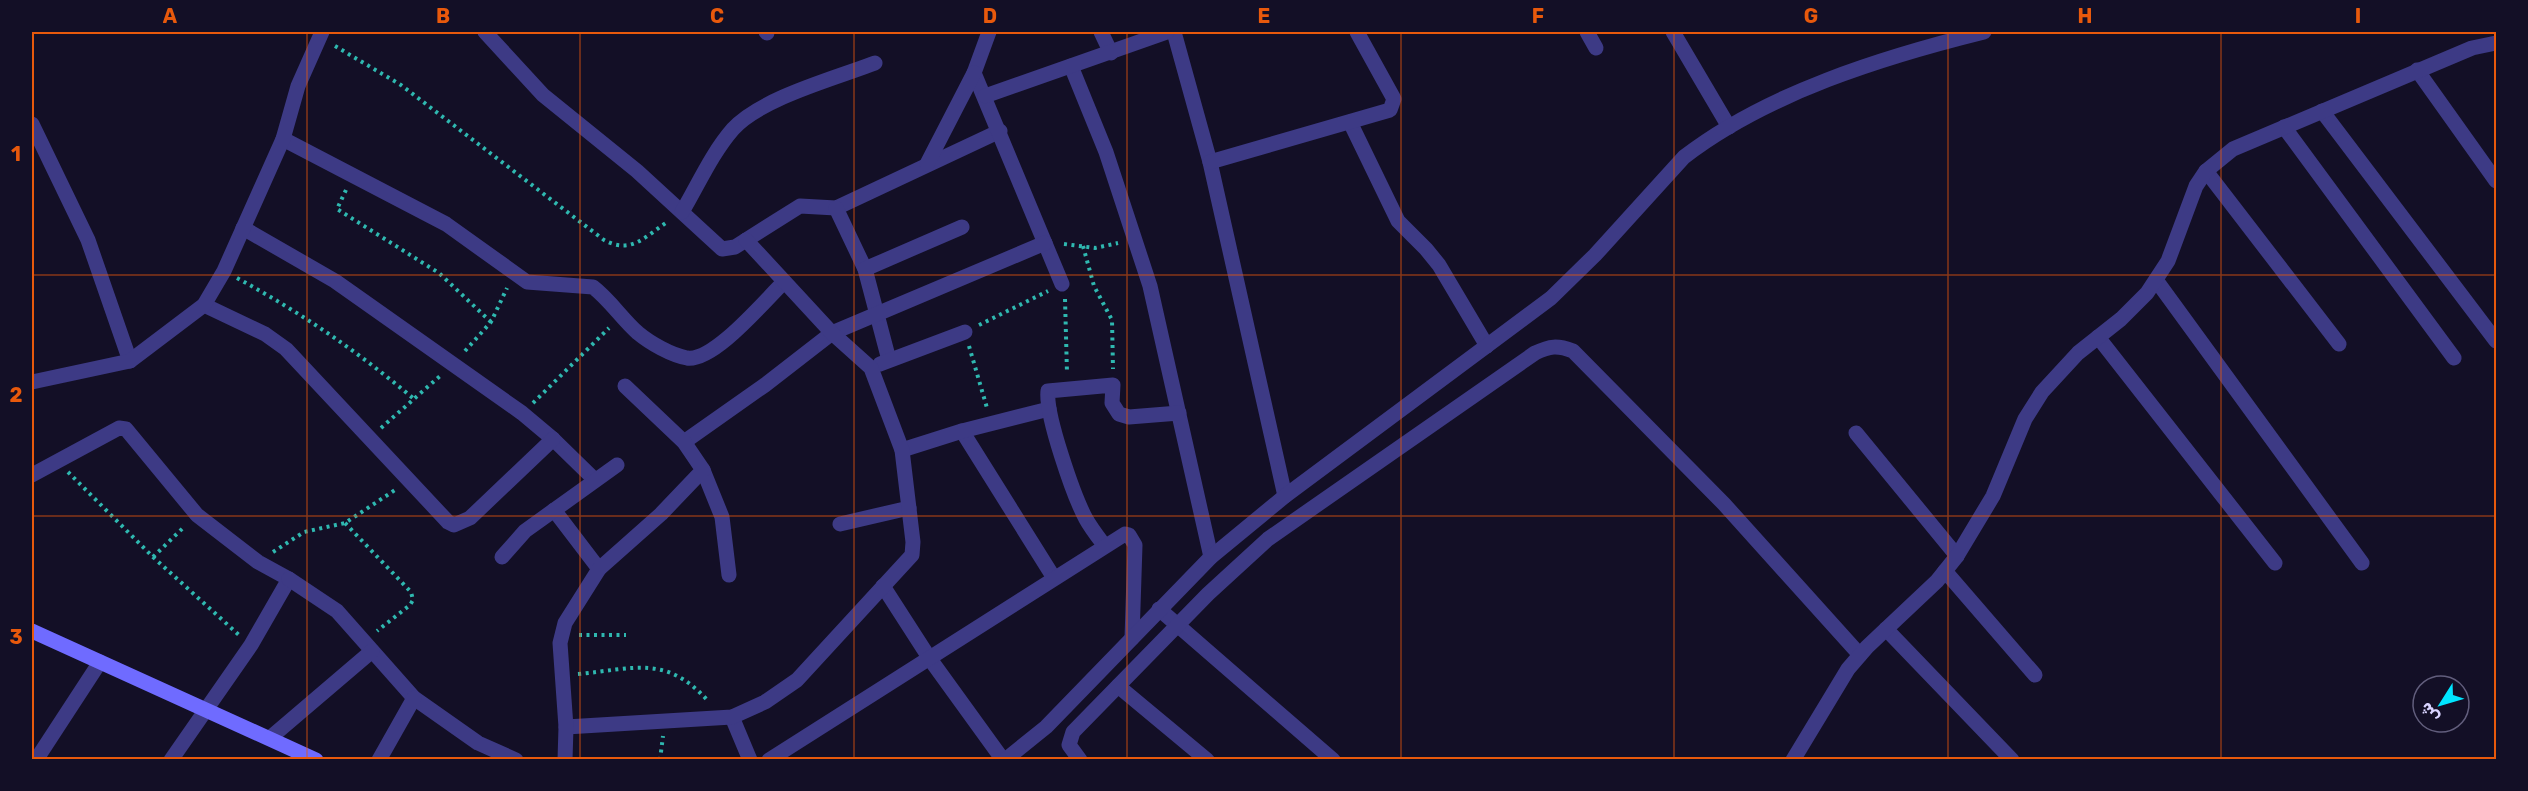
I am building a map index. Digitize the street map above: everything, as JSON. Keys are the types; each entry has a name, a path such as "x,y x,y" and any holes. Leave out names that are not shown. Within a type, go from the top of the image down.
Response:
{"street":[{"path":"485,32 543,95 637,171 722,249 735,247 800,206 836,208 1000,131"},
{"path":"927,164 974,73 989,32"},
{"path":"1101,32 1111,53"},
{"path":"985,96 1167,32"},
{"path":"1174,32 1210,162 1285,496"},
{"path":"1210,162 1390,110 1395,103 1357,32"},
{"path":"1587,32 1596,48"},
{"path":"1673,32 1729,127"},
{"path":"883,586 930,659 1004,759 1041,732 1211,557 1285,496 1551,298 1595,255 1684,157 1729,127 1829,80 1933,45 1984,32"},
{"path":"32,382 130,361 204,305 224,271 283,139 298,86 320,34"},
{"path":"1793,759 1848,669 1957,556 1993,496 2025,419 2042,392 2057,373 2141,300 2156,280 2168,261 2196,186 2206,171 2232,149 2417,70 2472,48 2496,43"},
{"path":"682,212 717,152 738,123 765,106 876,63"},
{"path":"1071,66 1136,238 1150,286 1211,557"},
{"path":"2417,70 2496,181"},
{"path":"974,73 1062,284"},
{"path":"2322,111 2496,341"},
{"path":"1350,122 1398,221 1439,265 1487,346"},
{"path":"32,124 84,231 130,361"},
{"path":"2284,127 2454,358"},
{"path":"283,139 446,224 527,282 593,287 620,317 655,344 687,358 698,357 727,338 783,282"},
{"path":"2206,171 2339,344"},
{"path":"836,208 865,269 889,360"},
{"path":"865,269 962,227"},
{"path":"243,228 335,281 452,366 522,413 553,439 595,480"},
{"path":"566,727 664,723 732,717 765,702 797,680 912,555 913,542 902,450 871,368 832,333 746,240"},
{"path":"684,442 765,385 832,333 1045,243"},
{"path":"2156,280 2362,562"},
{"path":"204,305 265,334 286,349 411,479 448,522 458,525 485,505 553,439"},
{"path":"871,368 965,332"},
{"path":"2098,337 2275,562"},
{"path":"1080,759 1069,745 1073,732 1177,625 1268,539 1535,353 1559,345 1573,351 1677,455 1860,655"},
{"path":"1104,546 1086,520 1074,491 1049,409 1048,391 1113,385 1112,403 1119,414 1129,417 1179,413"},
{"path":"625,386 684,442 703,470 722,517 729,574"},
{"path":"902,450 962,430 1049,409"},
{"path":"32,475 119,428 126,429 197,515 258,562 289,579 337,611 414,698 478,743 516,759"},
{"path":"962,430 1054,578"},
{"path":"1856,433 1957,556"},
{"path":"502,557 525,531 617,465"},
{"path":"565,759 566,727 560,634 571,612 599,569 661,514 703,470"},
{"path":"840,524 909,508"},
{"path":"554,510 599,569"},
{"path":"769,759 1125,534 1129,535 1135,545 1132,638"},
{"path":"1945,571 2035,675"},
{"path":"171,759 250,645 289,579"},
{"path":"1159,609 1333,759"},
{"path":"1886,629 2012,759"},
{"path":"32,631 316,759"},
{"path":"270,738 368,646"},
{"path":"36,759 100,662"},
{"path":"1118,686 1207,759"},
{"path":"379,759 414,698"},
{"path":"732,717 750,759"}],"path":[{"path":"320,34 401,85 594,233 616,247 630,247 682,212"},
{"path":"353,174 337,209 439,273 491,322"},
{"path":"1045,243 1095,248 1136,238"},
{"path":"1083,246 1094,286 1112,320 1113,385"},
{"path":"224,271 296,310 370,362 414,399"},
{"path":"371,437 452,366 491,322 513,274"},
{"path":"991,423 965,332 1062,284 1066,305 1068,388"},
{"path":"522,413 587,352 620,317"},
{"path":"57,461 153,557 250,645"},
{"path":"258,562 304,532 345,523 411,479"},
{"path":"153,557 197,515"},
{"path":"345,523 411,591 413,600 368,646"},
{"path":"560,634 626,635"},
{"path":"562,675 660,667 694,684 708,701 732,717"},
{"path":"660,759 664,723"}]}
